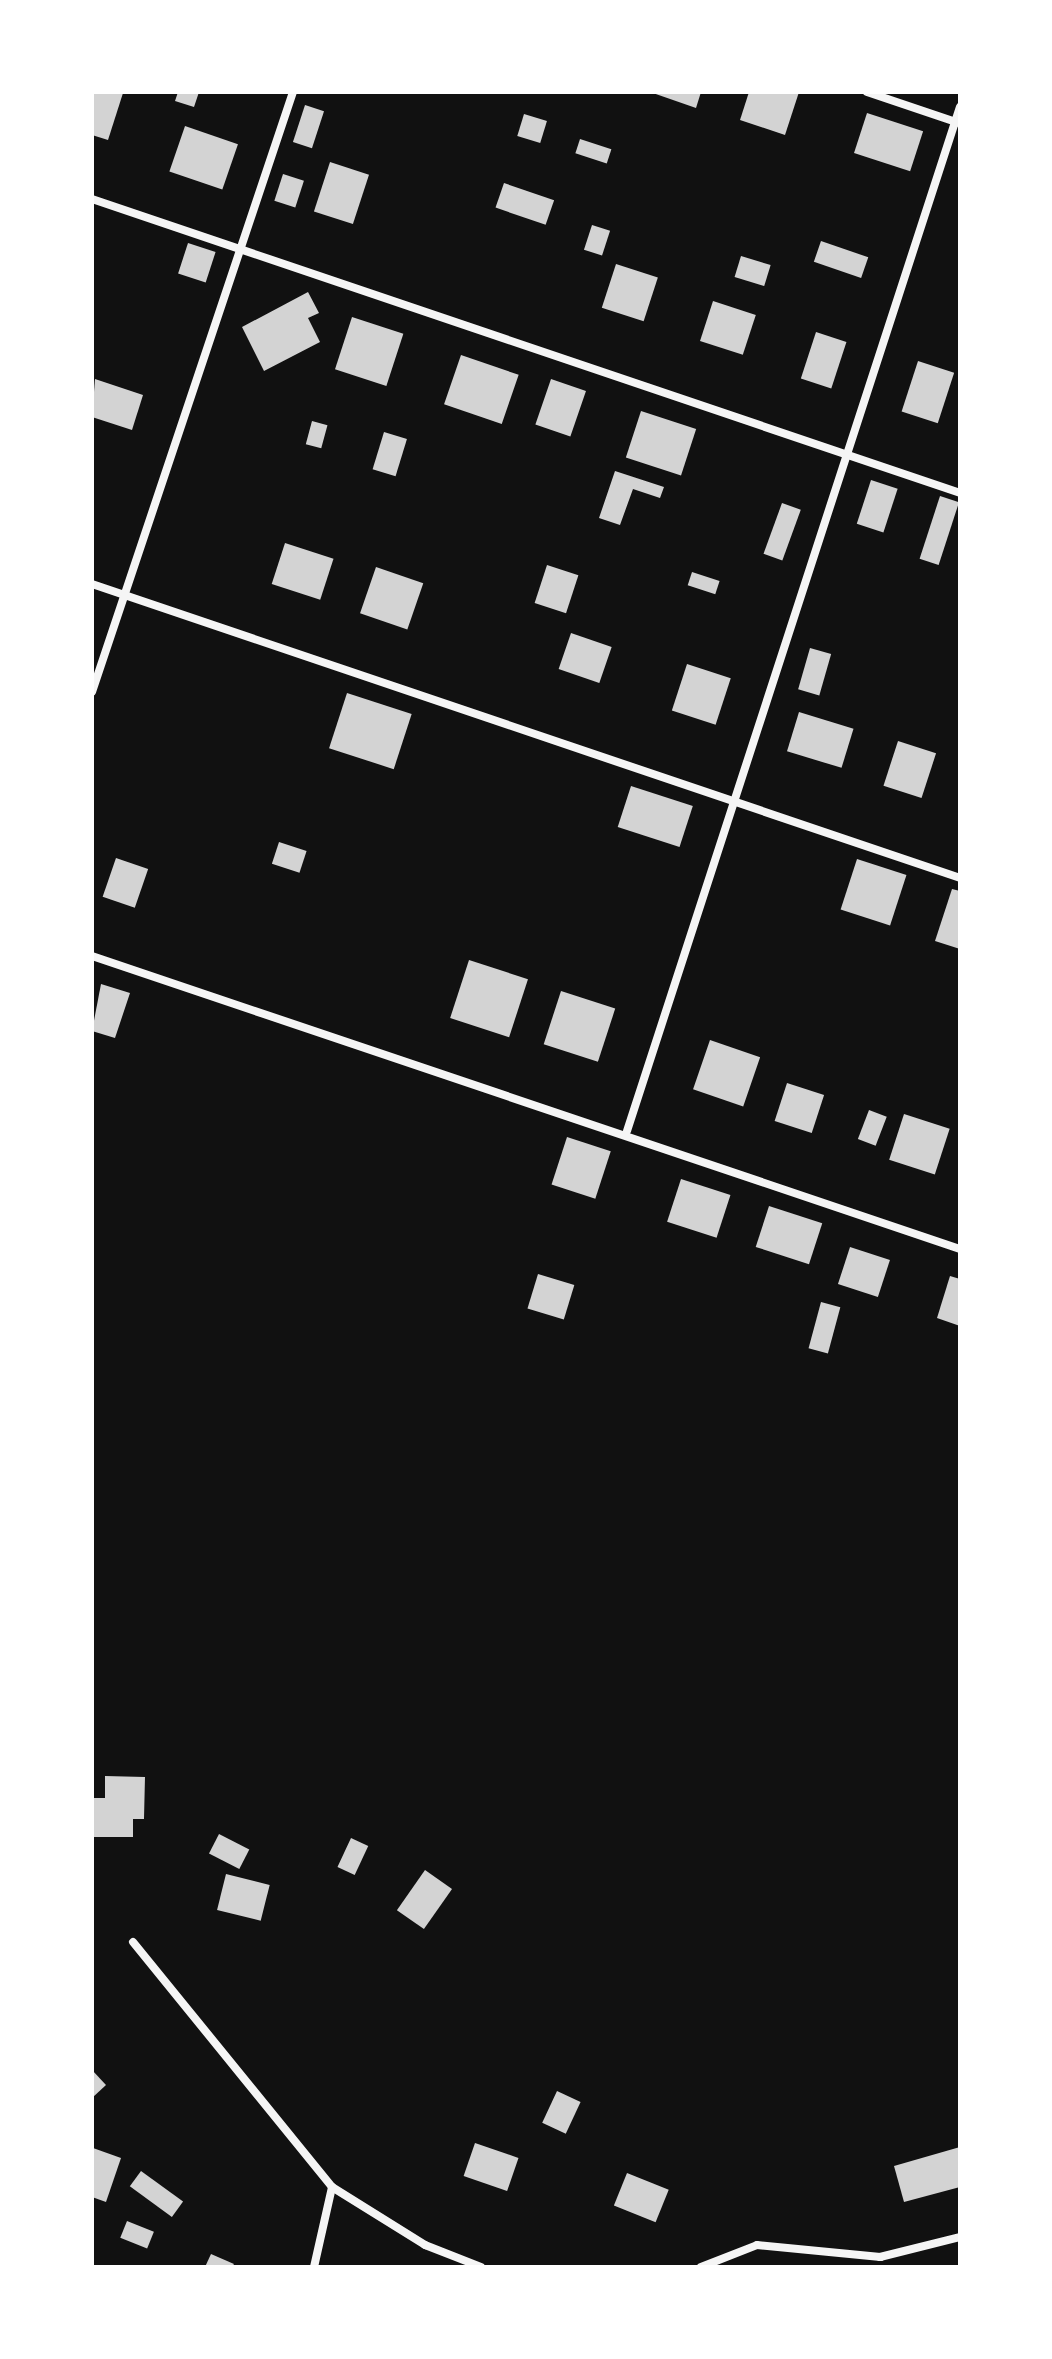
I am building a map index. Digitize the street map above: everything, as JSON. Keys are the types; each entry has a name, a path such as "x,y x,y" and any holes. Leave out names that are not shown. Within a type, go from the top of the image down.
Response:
{"street":[{"path":"92,692 293,92"},
{"path":"867,92 958,123"},
{"path":"627,1131 846,456 958,123 960,107"},
{"path":"92,199 960,493"},
{"path":"92,584 960,878"},
{"path":"92,956 627,1131 960,1249"},
{"path":"133,1942 332,2187 425,2245 481,2267"},
{"path":"314,2267 332,2187"},
{"path":"701,2267 757,2245 880,2257 960,2237"}],"building":[{"path":"92,92 123,93 108,140 92,135"},
{"path":"178,92 199,92 194,107 175,101"},
{"path":"650,92 701,92 696,108"},
{"path":"749,92 799,92 785,135 740,120"},
{"path":"305,105 324,111 312,148 293,142"},
{"path":"867,113 923,131 910,171 854,153"},
{"path":"524,114 547,121 540,143 517,136"},
{"path":"185,126 238,144 222,190 169,171"},
{"path":"580,139 611,149 607,163 575,153"},
{"path":"330,162 369,175 353,224 314,211"},
{"path":"283,174 304,181 295,207 274,201"},
{"path":"504,183 554,200 546,225 496,208"},
{"path":"592,225 610,231 602,256 584,250"},
{"path":"821,241 868,257 861,278 814,262"},
{"path":"188,243 216,252 206,282 178,273"},
{"path":"741,256 771,265 764,286 735,277"},
{"path":"616,264 658,278 644,321 602,308"},
{"path":"308,292 319,313 308,318 320,342 264,371 242,327"},
{"path":"713,301 756,315 743,355 700,341"},
{"path":"352,317 403,334 386,386 335,369"},
{"path":"816,332 846,342 831,388 801,379"},
{"path":"461,355 519,375 502,424 444,404"},
{"path":"918,361 954,373 938,423 902,411"},
{"path":"95,379 143,395 132,430 92,417"},
{"path":"551,379 586,391 570,436 535,424"},
{"path":"641,411 696,429 681,476 626,458"},
{"path":"312,421 327,425 321,448 306,444"},
{"path":"384,432 407,439 396,476 373,469"},
{"path":"615,471 664,487 660,498 633,489 620,525 599,518"},
{"path":"871,480 898,489 883,532 857,524"},
{"path":"940,496 959,502 939,565 920,559"},
{"path":"782,503 801,510 782,561 764,554"},
{"path":"285,543 334,559 320,600 272,584"},
{"path":"547,565 578,575 566,613 535,603"},
{"path":"376,567 423,583 407,630 360,613"},
{"path":"692,572 720,581 715,594 688,585"},
{"path":"571,633 612,647 599,683 559,669"},
{"path":"810,648 831,654 819,695 798,689"},
{"path":"687,664 731,678 716,725 672,711"},
{"path":"347,693 412,714 394,769 329,748"},
{"path":"799,712 854,729 842,768 787,751"},
{"path":"898,741 936,753 922,798 883,786"},
{"path":"631,786 693,806 680,847 618,827"},
{"path":"279,842 307,851 299,873 272,864"},
{"path":"116,858 148,869 135,908 103,897"},
{"path":"857,859 906,875 890,925 841,909"},
{"path":"952,889 960,891 960,949 935,941"},
{"path":"469,960 528,979 509,1037 450,1018"},
{"path":"101,984 130,993 115,1038 92,1031"},
{"path":"561,991 615,1009 598,1062 544,1044"},
{"path":"710,1040 760,1057 743,1106 693,1089"},
{"path":"787,1083 824,1095 812,1133 775,1121"},
{"path":"869,1110 887,1117 876,1146 858,1139"},
{"path":"904,1114 950,1129 935,1174 889,1160"},
{"path":"567,1137 611,1151 595,1199 552,1185"},
{"path":"681,1179 730,1195 717,1238 667,1222"},
{"path":"769,1206 822,1223 809,1264 756,1247"},
{"path":"850,1247 890,1260 878,1297 838,1284"},
{"path":"538,1274 574,1285 564,1320 527,1308"},
{"path":"950,1276 960,1279 960,1326 937,1318"},
{"path":"821,1302 840,1307 828,1354 809,1348"},
{"path":"105,1776 145,1777 144,1819 133,1819 133,1837 92,1837 92,1798 105,1798"},
{"path":"219,1834 249,1849 239,1869 209,1854"},
{"path":"351,1838 368,1846 355,1875 337,1867"},
{"path":"425,1870 452,1889 424,1929 397,1910"},
{"path":"226,1874 270,1885 261,1921 217,1910"},
{"path":"92,2070 106,2085 92,2098"},
{"path":"557,2091 581,2102 566,2134 542,2123"},
{"path":"475,2143 518,2158 507,2191 464,2176"},
{"path":"960,2147 960,2187 904,2202 894,2166"},
{"path":"93,2148 121,2158 106,2202 92,2197"},
{"path":"141,2171 183,2202 172,2217 130,2186"},
{"path":"627,2173 669,2190 656,2222 614,2205"},
{"path":"127,2221 154,2232 147,2249 120,2238"},
{"path":"211,2254 234,2264 232,2267 205,2267"}]}
